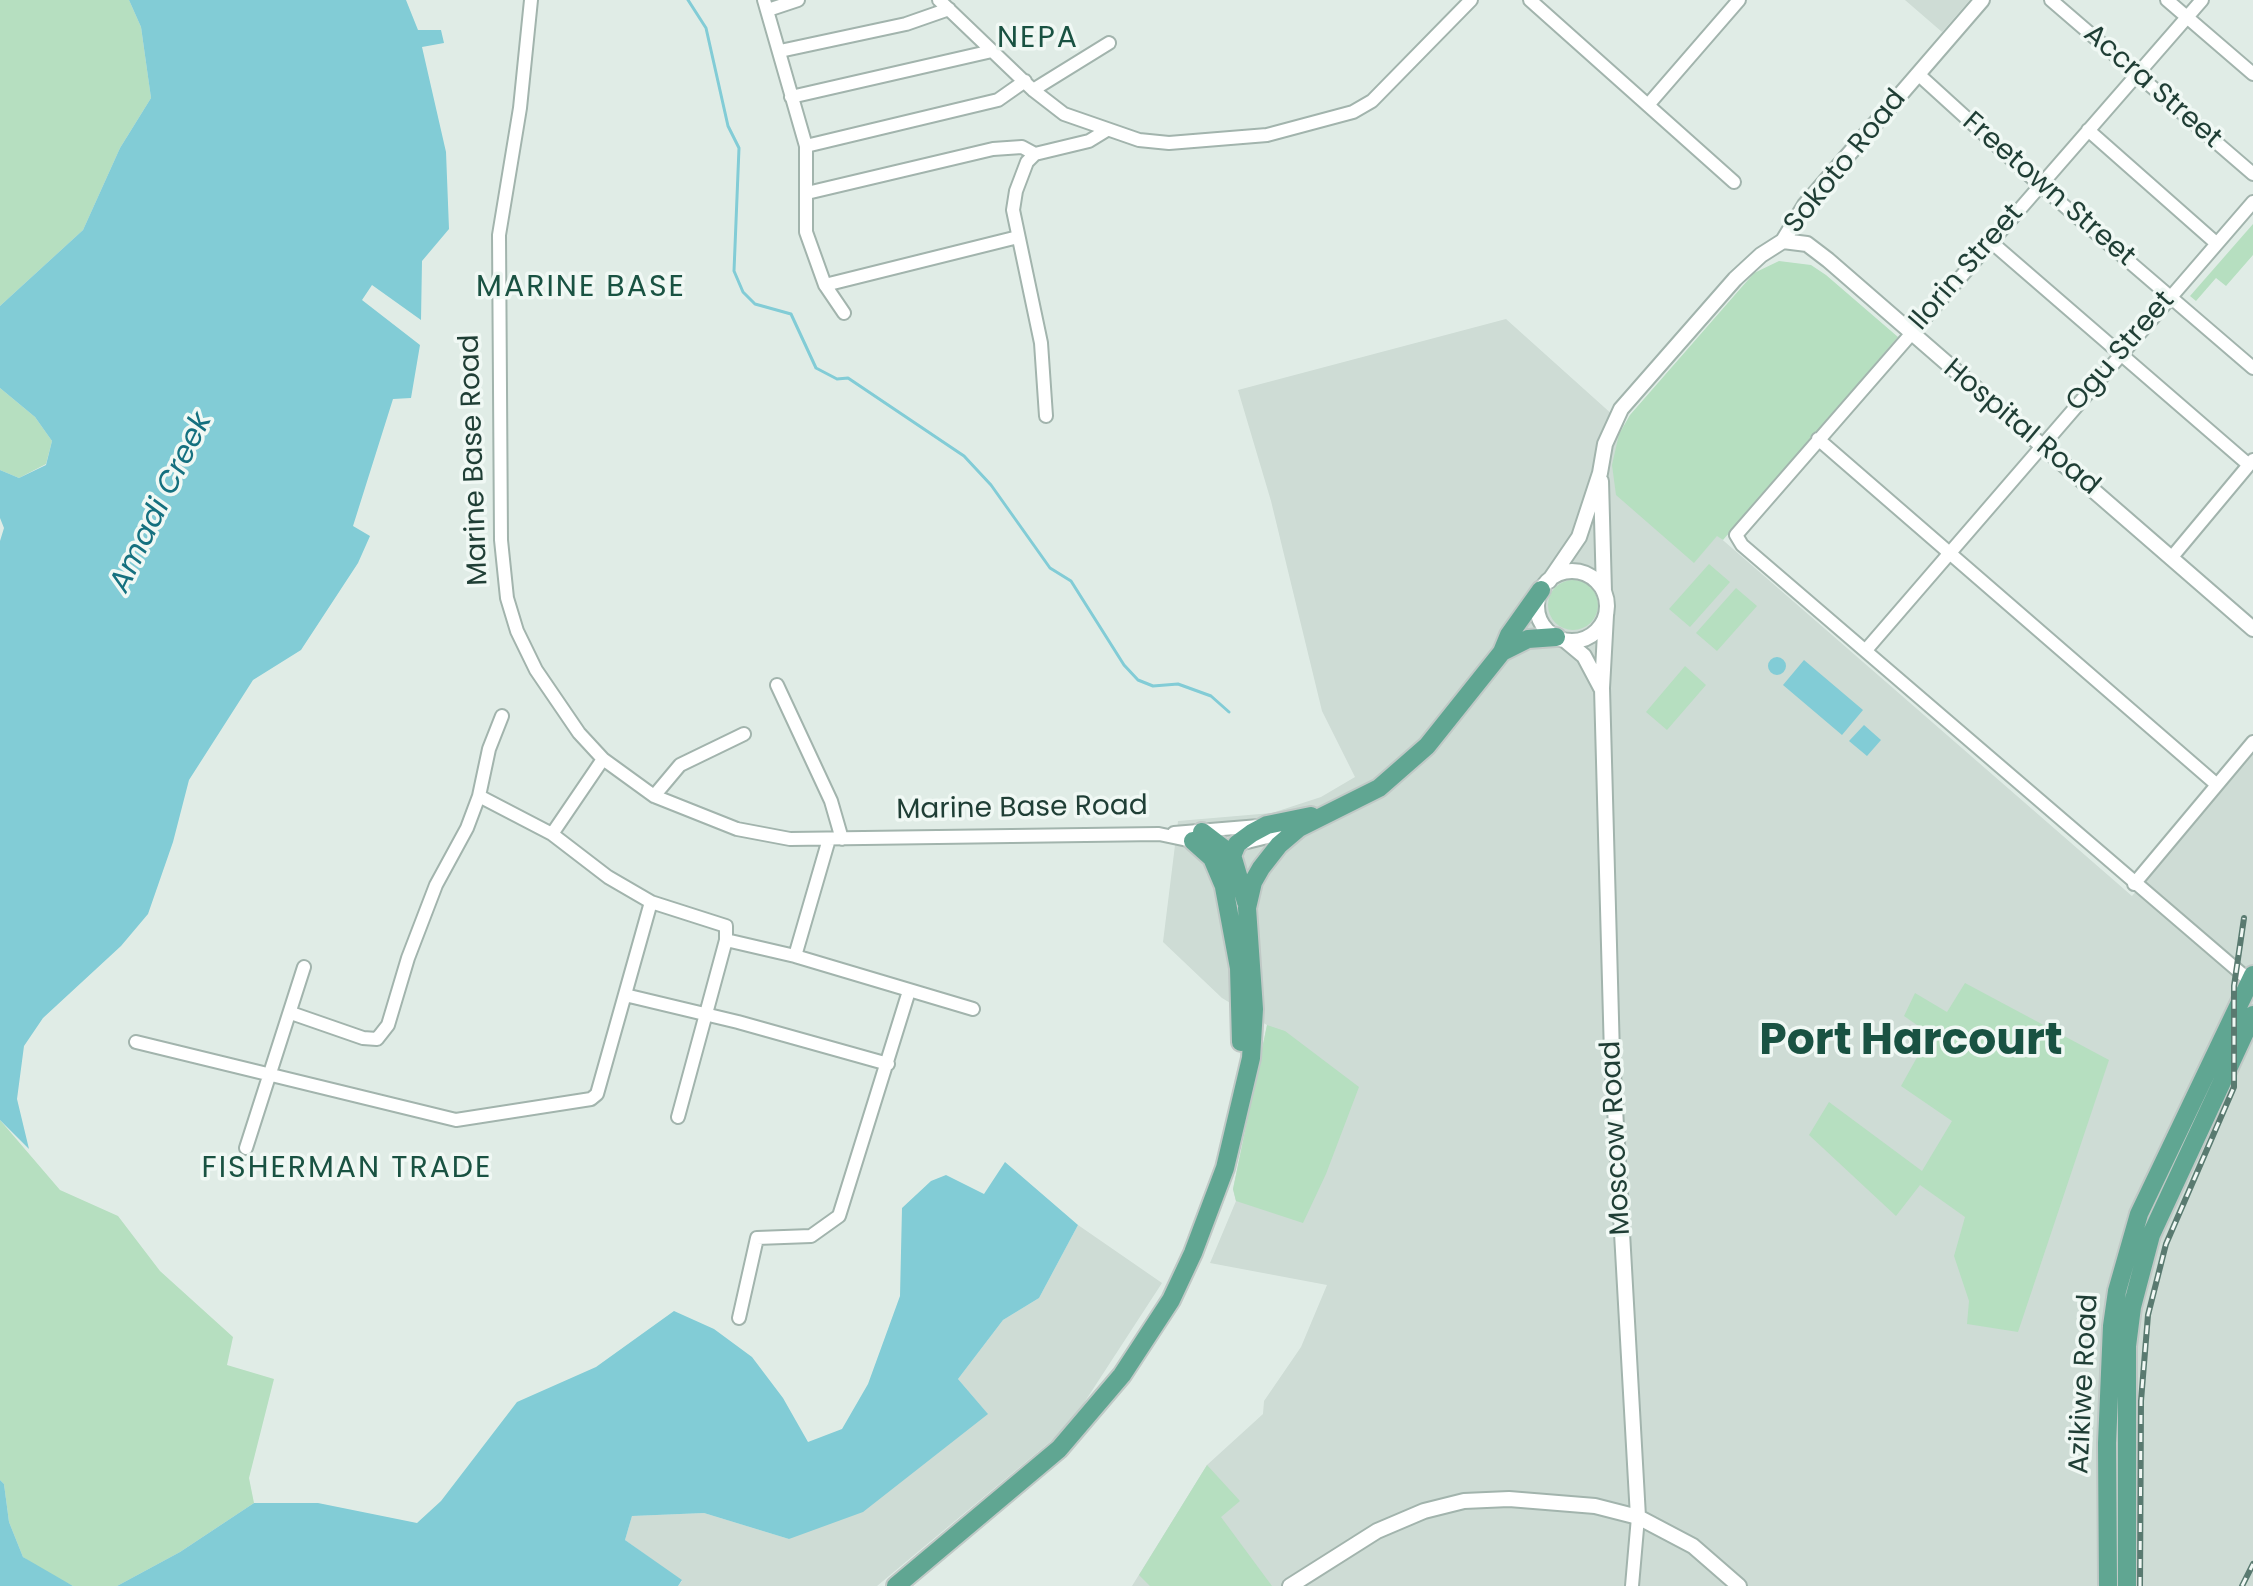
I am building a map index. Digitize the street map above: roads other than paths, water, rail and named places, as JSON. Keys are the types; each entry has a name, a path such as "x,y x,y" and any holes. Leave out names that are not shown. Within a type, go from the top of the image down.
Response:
{"main road":[{"path":"1247,908 1253,882 1279,845 1299,828 1379,788 1427,746 1502,652 1509,635 1545,586"},
{"path":"1502,652 1528,639 1561,639"},
{"path":"1224,887 1235,849 1267,825 1333,811"},
{"path":"1204,839 1235,849"},
{"path":"1204,839 1224,887 1241,994 1240,1105"},
{"path":"896,1586 1059,1449 1122,1375 1171,1300 1193,1253 1225,1168 1251,1058 1254,1009 1247,908 1235,849"},
{"name":"Azikiwe Road","path":"2108,1586 2107,1443 2117,1291 2139,1214 2252,978"},
{"name":"Azikiwe Road","path":"2127,1586 2127,1346 2132,1307 2151,1235 2253,1015"}],"street":[{"name":"Marine Base Road","path":"531,0 520,108 499,235 501,540 507,598 536,670 556,703 603,759 654,796 737,829 790,839 1159,834 1204,839 1267,825"},
{"path":"798,0 766,5 806,146 806,232 825,285 844,313"},
{"path":"939,0 1029,86 1064,114 1139,140 1183,142 1267,135 1353,112 1372,101 1471,0"},
{"path":"1530,0 1734,182"},
{"path":"1648,105 1739,0"},
{"name":"Sokoto Road","path":"1545,586 1579,537 1600,473 1605,444 1621,409 1735,279 1761,255 1783,241 1805,205 1982,0"},
{"name":"Accra Street","path":"2051,0 2253,174"},
{"path":"2167,0 2253,74"},
{"name":"Ilorin Street","path":"1866,650 1736,539 1775,487 2202,0"},
{"path":"780,51 906,24 949,9"},
{"path":"806,146 998,100 1109,43"},
{"path":"791,97 992,51"},
{"name":"Freetown Street","path":"1918,74 2040,185 2253,368"},
{"path":"1046,416 1041,343 1013,210 1016,191 1027,162 1035,154 1089,141 1107,130"},
{"path":"2088,130 2216,243"},
{"path":"807,193 993,149 1022,147 1035,154"},
{"name":"Ogu Street","path":"1866,650 2253,202"},
{"path":"825,285 1018,237"},
{"name":"Hospital Road","path":"1783,241 1807,244 2253,629"},
{"path":"1990,241 2251,462 2172,557"},
{"path":"1818,439 1947,554 2216,784"},
{"name":"Sokoto Road","path":"1600,473 1604,592"},
{"path":"1568,572 1579,572 1598,583 1604,592 1606,615 1591,636 1561,639 1539,617 1545,586 1568,572"},
{"name":"Moscow Road","path":"1606,615 1602,688 1618,1190 1638,1517 1632,1586"},
{"name":"Moscow Road","path":"1561,639 1584,656 1602,688"},
{"path":"1866,650 2134,884 2252,978"},
{"path":"777,685 831,801 836,839 795,956"},
{"path":"291,1013 363,1038 377,1039 383,1033 436,885 467,828 479,796 489,749 502,716"},
{"path":"654,796 680,765 744,734"},
{"path":"2134,884 2253,742"},
{"path":"552,834 603,759"},
{"path":"479,796 552,834 608,877 651,902 726,926 726,940 678,1117"},
{"path":"1235,849 1299,828"},
{"path":"136,1042 456,1120 591,1099 597,1094 651,902"},
{"path":"726,940 795,956 973,1009"},
{"path":"246,1148 304,967"},
{"path":"739,1318 757,1238 811,1236 827,1228 839,1216 909,991"},
{"path":"625,995 888,1064"},
{"path":"1290,1586 1377,1531 1424,1511 1464,1501 1550,1501 1638,1517 1693,1546 1739,1586"}],"water":[{"name":"Amadi Creek","path":"129,0 406,0 418,30 441,30 444,43 422,47 446,152 449,229 422,261 421,320 372,285 362,300 420,345 411,398 393,399 353,526 370,536 358,563 301,650 253,680 189,780 173,842 148,914 121,946 43,1018 24,1046 17,1099 29,1149 0,1120 0,541 4,528 0,518 0,470 19,478 46,465 52,441 35,417 0,388 0,306 83,230 120,148 151,98 141,27"},
{"path":"1777,657 1786,666 1777,675 1768,666"},
{"path":"1804,660 1863,710 1842,735 1783,685"},
{"path":"1864,725 1881,740 1867,756 1849,741"},
{"path":"1005,1162 1078,1225 1039,1298 1003,1320 958,1379 988,1414 863,1512 789,1539 704,1513 632,1516 625,1540 682,1580 678,1586 117,1586 180,1552 254,1503 318,1503 417,1523 441,1501 517,1402 596,1367 674,1311 714,1329 752,1357 783,1398 808,1442 842,1429 868,1384 900,1296 902,1208 931,1181 946,1175 984,1194"},
{"path":"0,1480 4,1484 9,1522 23,1557 73,1586 0,1586"}],"waterway":[{"path":"688,0 706,28 728,126 739,148 734,271 743,292 755,304 791,314 816,368 837,379 848,378 964,456 991,485 1050,568 1071,581 1124,665 1138,680 1153,686 1178,684 1211,696 1229,712"}],"railway":[{"path":"2140,1586 2141,1401 2148,1315 2166,1244 2234,1087 2234,986 2244,918"},
{"path":"2242,1586 2253,1564"}],"district":[{"name":"NEPA","path":"1038,39"},
{"name":"MARINE BASE","path":"581,288"},
{"name":"Port Harcourt","path":"1911,1043"},
{"name":"FISHERMAN TRADE","path":"347,1169"}]}
